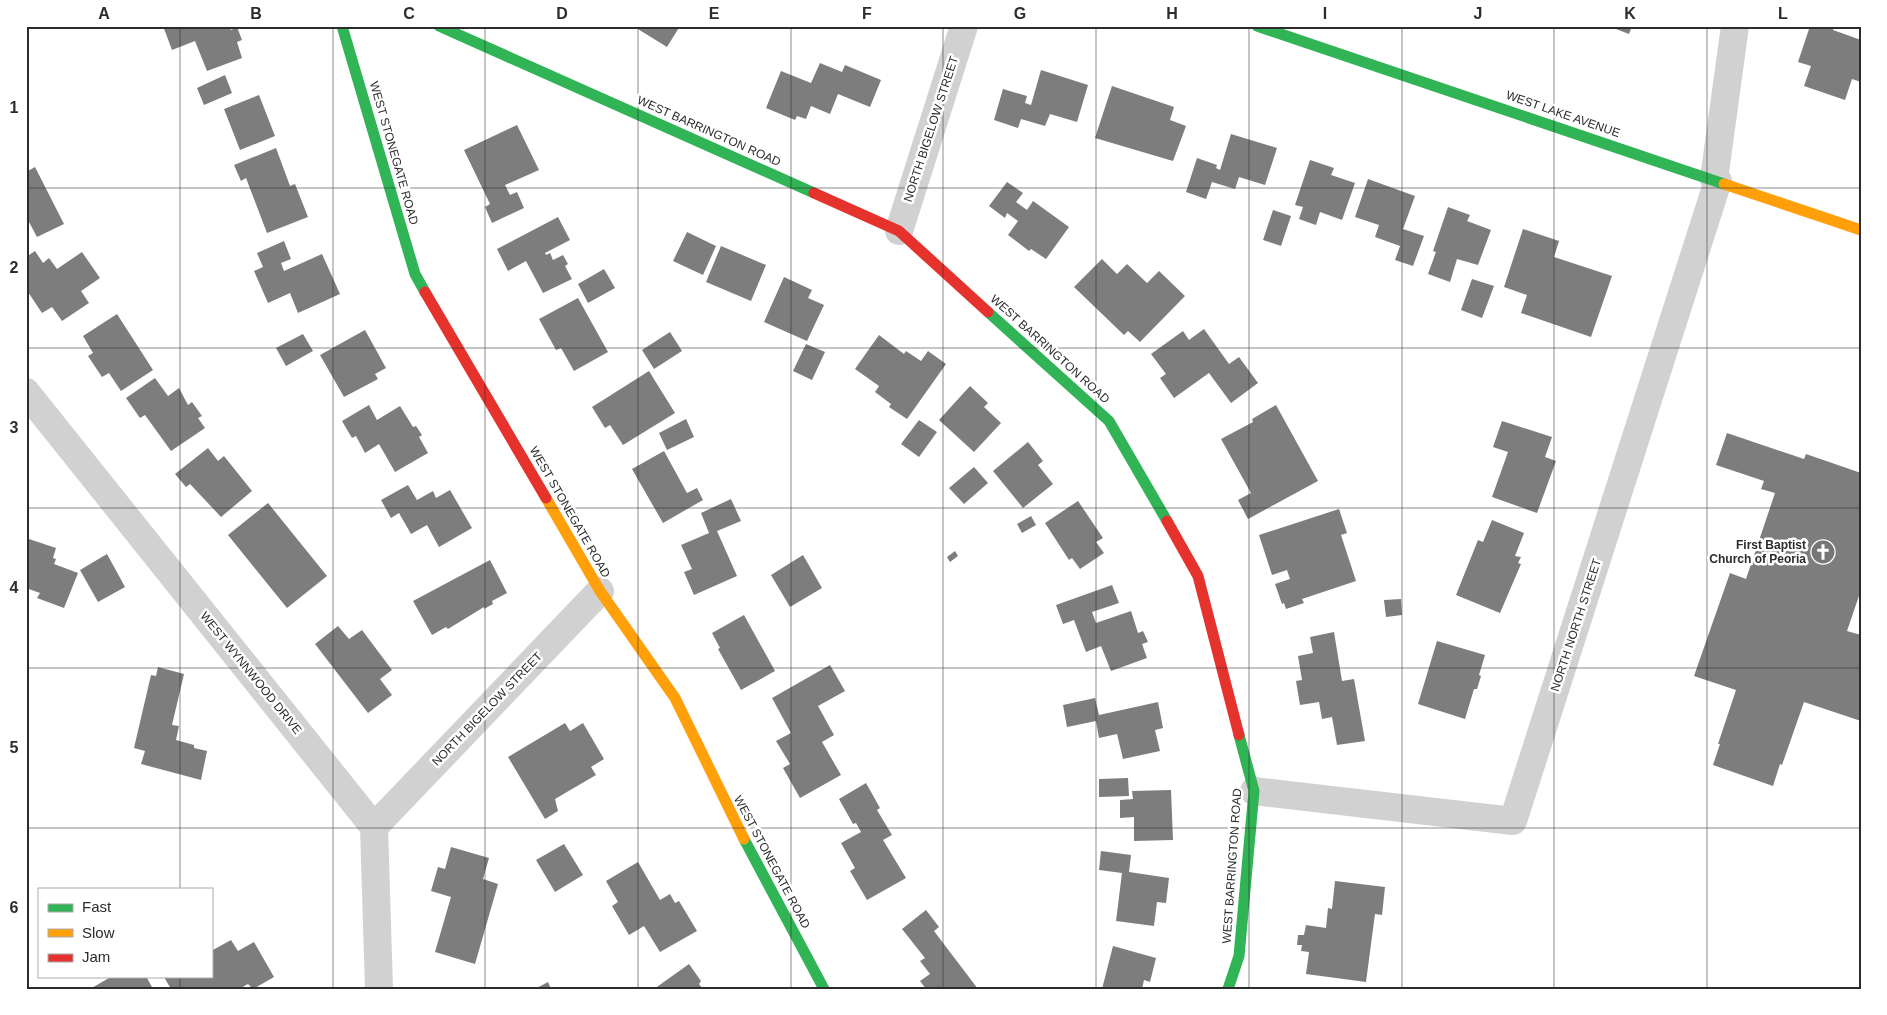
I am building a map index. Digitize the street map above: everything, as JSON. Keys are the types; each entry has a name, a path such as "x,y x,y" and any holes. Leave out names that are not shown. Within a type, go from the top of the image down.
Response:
{"street":[{"name":"WEST STONEGATE ROAD","path":"342,26 415,274 600,591 675,698 722,797 824,989"},
{"name":"WEST BARRINGTON ROAD","path":"439,26 899,231 1109,421 1198,576 1254,791 1239,956 1228,989"},
{"name":"NORTH BIGELOW STREET","path":"899,231 964,26"},
{"name":"WEST LAKE AVENUE","path":"1257,26 1861,230"},
{"path":"1716,180 1735,26"},
{"name":"NORTH NORTH STREET","path":"1254,791 1513,821 1716,180"},
{"name":"WEST WYNNWOOD DRIVE","path":"26,392 374,827"},
{"name":"NORTH BIGELOW STREET","path":"374,827 600,591"},
{"path":"374,827 379,989"}],"building":[{"path":"163,26 229,26 231,30 237,27 242,40 237,42 242,58 207,71 195,41 172,50"},
{"path":"633,26 680,26 667,47"},
{"path":"1608,26 1632,26 1629,34"},
{"path":"1810,26 1835,26 1833,30 1861,40 1859,46 1861,47 1861,82 1852,79 1845,100 1804,86 1811,66 1798,62"},
{"path":"820,63 842,72 845,65 881,80 870,107 838,94 830,114 811,106 806,119 797,116 795,120 766,108 781,71 811,83"},
{"path":"1041,70 1088,85 1077,122 1050,114 1045,126 1021,119 1018,128 994,120 1003,89 1027,96 1025,103 1031,105"},
{"path":"225,75 232,93 204,105 197,88"},
{"path":"1112,86 1174,107 1170,120 1186,126 1173,161 1095,138"},
{"path":"259,95 275,136 240,150 224,109"},
{"path":"517,125 539,170 505,185 510,195 517,192 524,208 492,223 485,207 490,204 464,150"},
{"path":"1231,134 1277,148 1265,185 1239,177 1235,189 1212,182 1206,199 1186,192 1197,158 1217,165 1216,168 1220,170"},
{"path":"276,148 290,186 295,184 308,217 267,233 246,178 241,181 234,165"},
{"path":"1310,160 1334,168 1331,175 1355,183 1342,220 1320,212 1316,225 1299,219 1303,207 1295,205"},
{"path":"35,167 64,224 37,237 29,222 26,223 26,172"},
{"path":"1368,179 1415,196 1403,229 1424,236 1413,266 1395,260 1400,246 1375,237 1379,225 1355,217"},
{"path":"1007,182 1023,193 1016,202 1027,210 1033,201 1069,227 1046,259 1031,249 1029,251 1008,235 1018,221 1007,213 1005,218 989,206"},
{"path":"1448,207 1470,215 1467,221 1491,230 1478,265 1457,259 1450,282 1428,274 1436,252 1433,251"},
{"path":"1273,210 1291,216 1281,246 1263,240"},
{"path":"558,217 570,240 545,253 546,255 550,253 553,260 563,255 568,264 565,266 572,279 543,293 526,261 508,271 497,249"},
{"path":"1523,229 1559,241 1554,257 1612,276 1591,337 1521,313 1527,295 1504,287"},
{"path":"687,232 716,246 703,275 673,261"},
{"path":"284,241 291,259 281,263 284,271 322,254 340,294 298,313 290,293 268,303 254,271 263,267 257,253"},
{"path":"721,246 766,265 751,301 706,282"},
{"path":"35,251 43,263 49,258 57,269 82,252 100,278 81,291 89,303 62,321 52,307 42,313 26,289 26,257"},
{"path":"1102,259 1117,274 1127,264 1147,283 1159,271 1185,296 1140,342 1128,331 1124,335 1074,287"},
{"path":"604,269 615,288 588,303 578,284"},
{"path":"784,277 812,290 808,298 824,305 807,341 764,322"},
{"path":"1472,279 1494,286 1482,318 1461,310"},
{"path":"578,298 608,352 574,371 561,348 556,350 539,319"},
{"path":"117,314 153,370 121,391 109,373 102,377 88,356 93,353 83,336"},
{"path":"1204,329 1229,364 1239,357 1258,383 1231,403 1209,373 1174,398 1160,378 1166,374 1151,354 1183,331 1189,340"},
{"path":"365,330 386,368 375,374 378,379 344,397 320,355"},
{"path":"670,332 682,351 654,369 642,350"},
{"path":"303,334 313,351 286,366 276,348"},
{"path":"879,335 904,354 906,351 921,361 928,351 946,364 907,419 889,407 891,404 875,392 879,386 855,369"},
{"path":"806,344 825,352 812,380 793,371"},
{"path":"649,371 675,413 623,445 610,425 605,428 592,407"},
{"path":"155,378 168,396 179,388 188,405 192,402 202,416 198,418 205,428 171,451 145,415 140,418 126,398"},
{"path":"970,386 988,403 984,407 1001,423 974,452 939,420"},
{"path":"369,405 377,420 400,406 413,427 416,426 422,435 419,437 428,453 395,472 379,444 365,453 356,436 352,438 342,421"},
{"path":"1276,405 1318,481 1248,519 1238,500 1251,493 1221,439 1253,422 1252,419"},
{"path":"686,419 694,437 667,450 659,433"},
{"path":"919,420 937,432 919,457 901,444"},
{"path":"1502,421 1552,437 1545,457 1556,461 1537,513 1492,497 1508,452 1493,447"},
{"path":"1727,433 1804,459 1806,454 1861,473 1861,590 1847,631 1861,635 1861,721 1804,702 1773,786 1713,765 1736,690 1694,676 1730,573 1746,579 1775,493 1761,489 1764,481 1716,465"},
{"path":"1028,442 1043,461 1038,465 1053,484 1023,508 993,471"},
{"path":"208,448 218,461 224,456 252,491 221,517 190,484 186,487 175,474"},
{"path":"664,451 687,493 697,488 703,500 663,523 632,469"},
{"path":"974,467 988,483 964,504 949,488"},
{"path":"408,485 417,500 433,491 436,498 450,490 472,528 439,547 427,525 411,534 399,513 391,518 381,500"},
{"path":"731,499 741,521 717,531 737,576 694,595 684,572 692,569 681,545 709,533 701,513"},
{"path":"1078,501 1103,538 1096,542 1104,553 1080,569 1072,558 1069,560 1045,523"},
{"path":"268,503 327,576 287,608 228,535"},
{"path":"1339,509 1347,533 1341,535 1356,581 1302,599 1304,603 1286,609 1284,603 1282,604 1275,584 1290,579 1287,570 1272,575 1259,535"},
{"path":"1031,516 1036,525 1022,533 1017,524"},
{"path":"1492,520 1524,533 1515,556 1521,557 1518,563 1521,564 1500,613 1456,595 1478,540 1483,542"},
{"path":"26,538 56,548 53,558 56,559 54,564 78,573 64,608 37,598 40,593 26,588"},
{"path":"955,551 958,556 950,562 947,557"},
{"path":"107,554 125,587 98,602 80,570"},
{"path":"803,555 822,588 790,607 771,575"},
{"path":"490,560 507,593 492,601 493,604 484,609 484,607 448,629 446,627 432,635 413,601"},
{"path":"1112,585 1119,603 1092,612 1096,623 1131,611 1138,633 1143,631 1148,642 1142,644 1147,658 1111,671 1101,646 1086,652 1074,620 1063,624 1056,605"},
{"path":"1401,599 1402,615 1386,617 1384,600"},
{"path":"744,615 775,671 741,690 718,649 720,648 712,633"},
{"path":"338,626 349,639 362,630 392,670 380,679 392,695 368,713 315,644"},
{"path":"1334,632 1342,681 1354,679 1365,741 1337,745 1332,717 1322,719 1319,702 1300,705 1296,681 1302,680 1298,656 1313,653 1310,637"},
{"path":"1437,641 1485,655 1477,689 1474,689 1465,719 1418,704"},
{"path":"830,665 845,691 818,706 834,735 822,742 841,775 800,798 783,768 790,764 776,741 791,733 772,698"},
{"path":"158,667 184,674 172,725 179,726 176,740 194,745 194,748 207,751 201,780 141,764 145,751 134,748 151,675 156,676"},
{"path":"1095,698 1099,715 1158,702 1163,728 1155,730 1160,751 1123,759 1117,734 1099,738 1096,721 1067,727 1063,705"},
{"path":"565,723 570,731 583,723 604,759 591,767 596,775 555,799 558,811 545,819 508,757"},
{"path":"1128,778 1129,796 1099,797 1099,779"},
{"path":"866,783 880,808 877,810 892,835 883,840 906,878 867,900 850,871 855,868 841,843 861,832 856,823 853,824 839,799"},
{"path":"1171,790 1173,840 1134,841 1134,817 1120,818 1120,800 1133,799 1132,791"},
{"path":"564,844 583,875 555,892 536,860"},
{"path":"451,847 489,858 483,879 498,884 475,964 435,952 451,897 431,891 438,867 445,869"},
{"path":"1101,851 1131,855 1129,872 1169,878 1166,903 1157,902 1154,926 1116,921 1122,873 1099,870"},
{"path":"638,862 660,900 670,894 675,903 679,901 697,931 660,952 644,926 629,935 612,906 618,902 606,881"},
{"path":"1335,881 1385,887 1382,915 1375,914 1366,982 1306,974 1309,952 1301,951 1302,945 1297,945 1298,935 1304,935 1306,925 1326,928 1328,908 1332,909"},
{"path":"926,910 939,927 934,931 978,989 926,989 920,981 930,974 920,961 925,958 902,929"},
{"path":"231,940 238,951 254,942 274,977 253,989 248,984 239,989 171,989 165,978 212,978 212,950"},
{"path":"1113,946 1156,958 1150,982 1144,980 1142,989 1102,989"},
{"path":"689,964 701,981 699,984 703,989 654,989"},
{"path":"109,978 147,978 153,989 90,989"},
{"path":"548,982 551,989 535,989"}],"traffic: fast":[{"path":"342,26 415,274 425,292"},
{"path":"439,26 814,193"},
{"path":"1257,26 1724,184"},
{"path":"988,312 1109,421 1167,521"},
{"path":"1228,989 1239,956 1254,791 1239,735"},
{"path":"744,839 824,989"}],"traffic: slow":[{"path":"1724,184 1861,230"},
{"path":"546,498 600,591 675,698 744,839"}],"traffic: jam":[{"path":"814,193 899,231 988,312"},
{"path":"425,292 546,498"},
{"path":"1167,521 1198,576 1239,735"}],"place":[{"name":"First Baptist Church of Peoria","path":"1823,552"}]}
